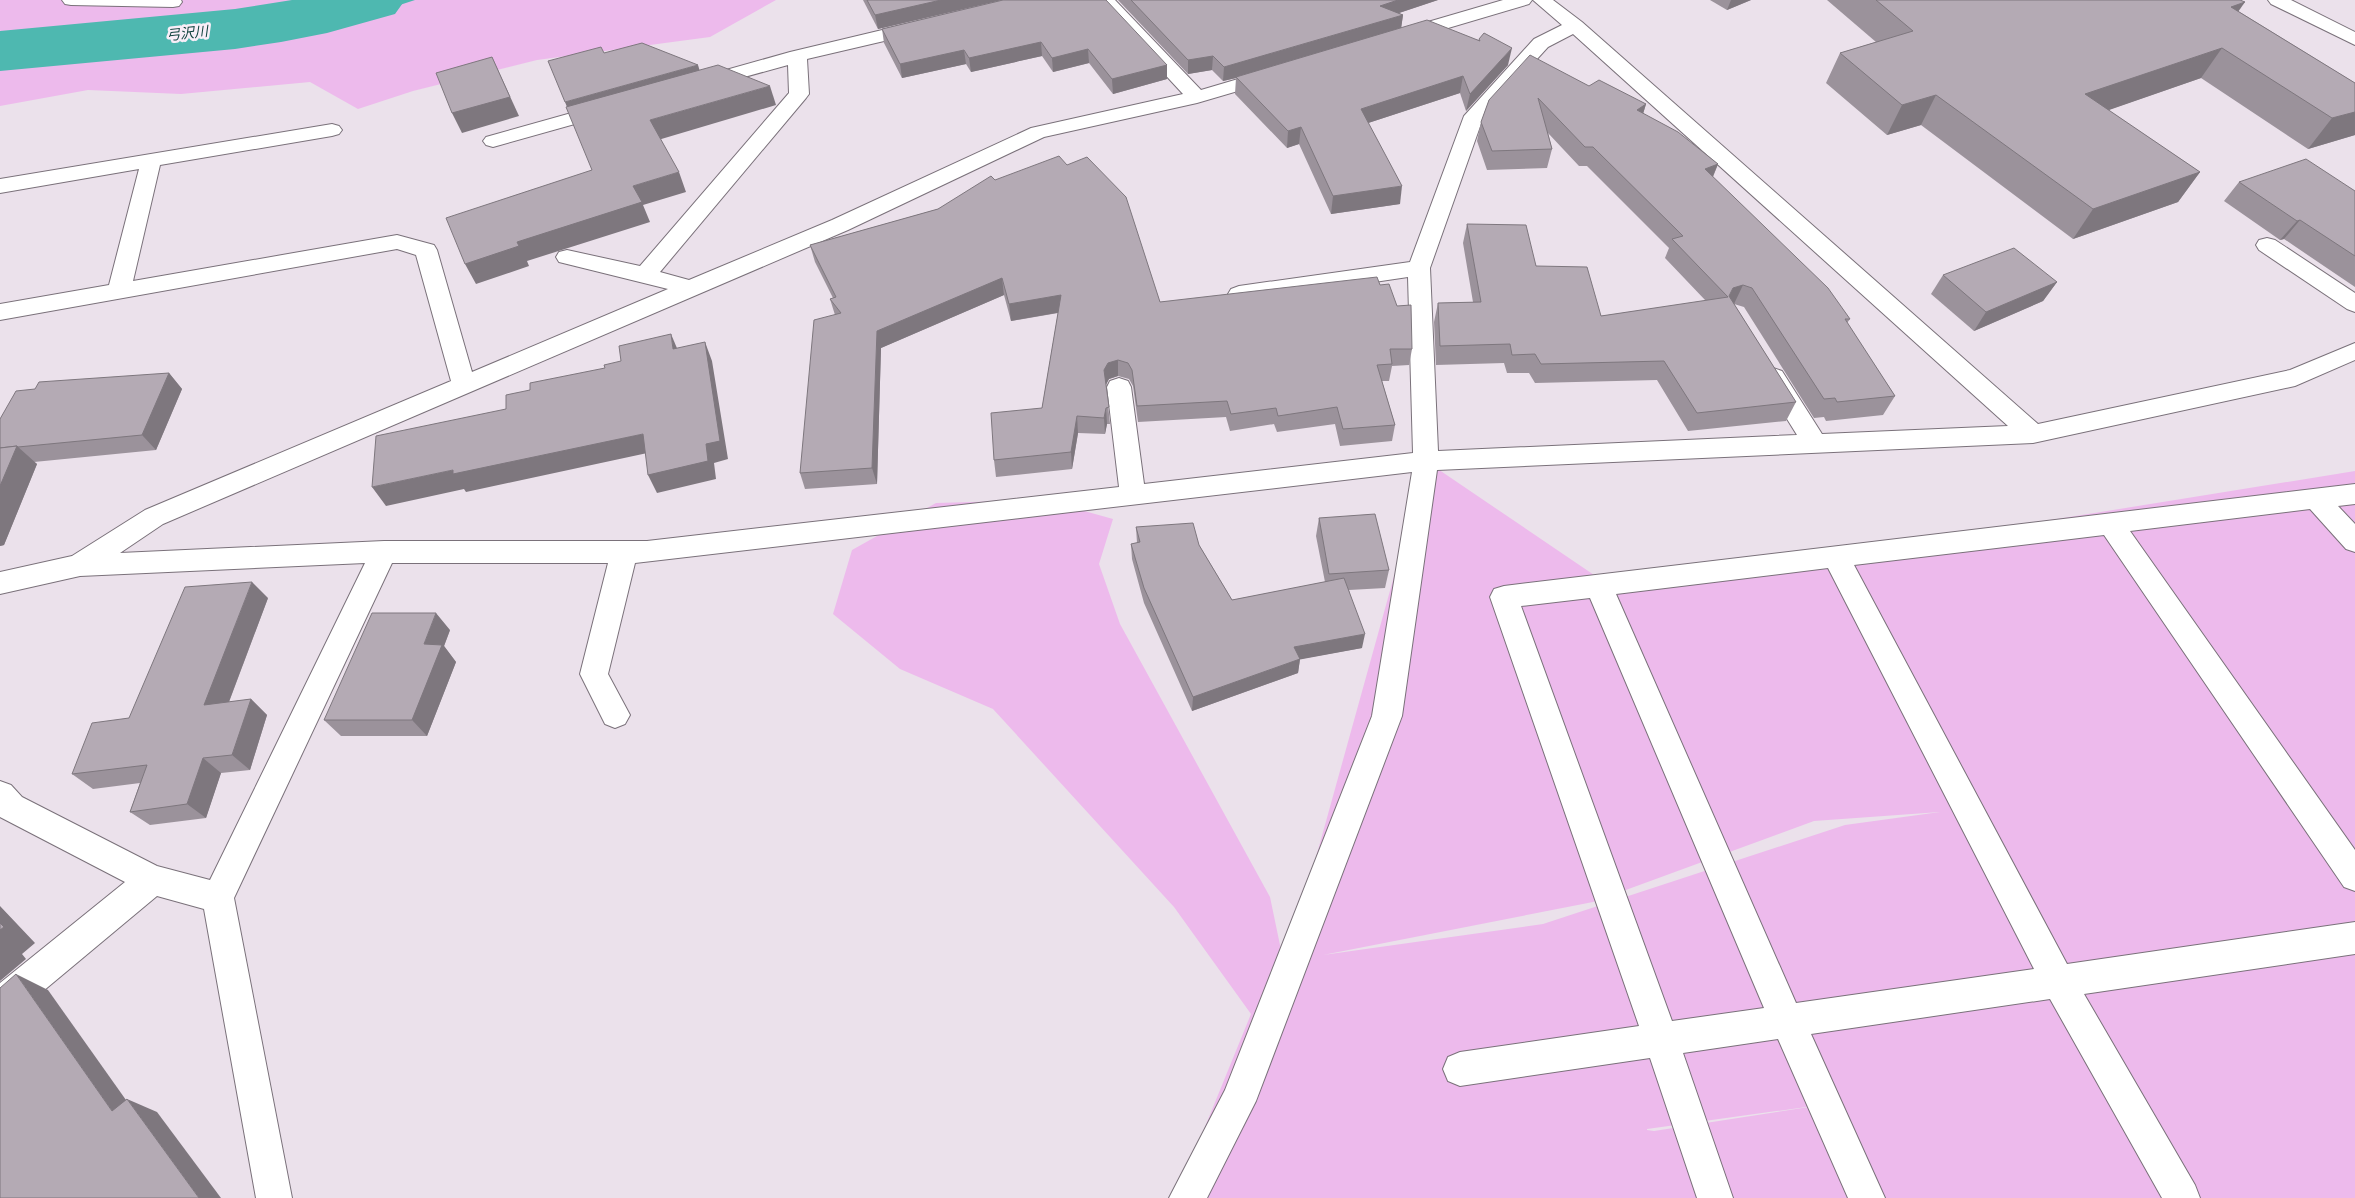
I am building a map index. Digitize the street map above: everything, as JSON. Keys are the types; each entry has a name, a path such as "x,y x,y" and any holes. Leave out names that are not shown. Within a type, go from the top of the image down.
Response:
{"street":[{"path":"71,0 173,2"},
{"path":"1104,0 1197,97"},
{"path":"1384,42 1523,0"},
{"path":"1542,0 1575,26 2033,434"},
{"path":"2277,0 2355,39"},
{"path":"683,88 797,56 938,22"},
{"path":"1187,1198 1238,1101 1387,716 1426,461 1419,268 1474,116 1542,44 1575,26"},
{"path":"645,275 799,94 797,56"},
{"path":"80,565 154,517 840,225 1038,132 1197,97 1290,69"},
{"path":"493,141 626,104"},
{"path":"0,186 332,130"},
{"path":"119,291 151,160"},
{"path":"0,312 397,242 426,250 464,385"},
{"path":"2267,245 2355,304"},
{"path":"567,257 645,275 689,288"},
{"path":"1215,297 1419,268"},
{"path":"0,583 80,565 384,552 647,552 1426,461 2033,434 2295,377 2355,351"},
{"path":"1759,355 1815,444"},
{"path":"1119,387 1133,496"},
{"path":"1715,1198 1661,1039 1504,597 2355,494"},
{"path":"2316,499 2355,542"},
{"path":"2110,523 2355,876"},
{"path":"274,1198 218,897 384,552"},
{"path":"616,715 594,674 624,552"},
{"path":"1836,557 2058,981 2182,1198"},
{"path":"1599,586 1787,1021 1866,1198"},
{"path":"4,805 152,880 218,897"},
{"path":"0,1005 152,880"},
{"path":"1460,1068 2355,938"}],"shaded area":[{"path":"0,0 776,0 710,37 537,60 413,91 358,109 310,82 181,94 88,90 0,106"},
{"path":"1426,461 1597,577 2014,526 2355,471 2355,1198 1176,1198 1251,1014 1174,907 993,709 900,669 833,614 852,550 936,503 1045,500 1113,519 1099,564 1120,624 1270,897 1285,969","holes":["1940,812 1845,825 1543,924 1323,955 1593,902 1814,821","1835,1103 1654,1131 1647,1130 1647,1129"]}],"water":[{"path":"323,0 331,0 346,19 226,45 151,50 75,51 0,63 0,34 4,33 78,26 213,24"},
{"path":"353,0 415,0 363,17"}],"building":[{"path":"867,0 941,0 875,15"},
{"path":"1003,0 1106,0 1167,65 1112,79 1088,49 1052,58 1041,42 969,58 964,50 900,64 882,29"},
{"path":"1131,0 1398,0 1380,6 1403,15 1224,67 1213,56 1188,60"},
{"path":"1876,0 2240,0 2245,2 2231,7 2355,83 2355,112 2332,118 2222,48 2085,94 2200,172 2093,209 1936,95 1902,105 1840,53 1913,31"},
{"path":"1427,20 1480,41 1479,39 1484,33 1512,48 1470,94 1463,76 1361,109 1402,186 1333,196 1301,127 1288,131 1236,77"},
{"path":"642,43 698,65 565,102 548,61 601,47 604,53"},
{"path":"1530,55 1589,86 1599,80 1646,104 1637,110 1678,132 1718,164 1705,169 1828,288 1850,319 1845,319 1895,396 1837,402 1835,398 1824,399 1752,288 1743,285 1733,288 1729,296 1796,402 1697,413 1664,361 1541,364 1535,354 1512,355 1510,344 1440,346 1438,303 1481,302 1467,224 1526,225 1536,266 1587,267 1601,316 1728,297 1672,239 1683,236 1593,147 1585,147 1538,98 1552,149 1492,151 1481,122 1489,100"},
{"path":"492,57 510,97 452,113 436,73"},
{"path":"718,65 770,86 650,120 679,172 633,186 642,202 517,242 519,246 465,264 446,218 592,170 566,107"},
{"path":"1059,156 1067,165 1087,157 1126,197 1160,302 1377,277 1380,285 1389,284 1397,306 1411,305 1412,349 1390,349 1392,364 1377,365 1395,425 1343,429 1337,407 1278,416 1276,408 1231,414 1227,401 1137,406 1132,370 1128,363 1118,360 1108,363 1104,370 1109,407 1106,408 1104,418 1077,416 1071,452 994,460 991,413 1042,408 1061,295 1009,304 1002,278 877,331 872,468 800,473 814,320 841,313 830,299 836,297 810,245 938,209 991,176 995,180"},
{"path":"2306,159 2355,191 2355,256 2300,220 2297,221 2239,182"},
{"path":"2014,248 2057,282 1986,312 1943,275"},
{"path":"671,334 673,349 705,342 720,441 706,444 708,461 648,475 643,434 453,474 453,470 372,487 376,436 506,409 506,395 530,390 530,383 605,368 604,365 621,361 619,346"},
{"path":"169,373 142,435 0,448 0,419 16,391 35,389 39,382"},
{"path":"17,446 0,486 0,448"},
{"path":"1375,514 1389,570 1329,574 1319,518"},
{"path":"1193,523 1199,545 1232,600 1344,578 1365,634 1294,647 1300,659 1193,697 1144,588 1131,544 1140,542 1136,527"},
{"path":"252,582 204,705 251,699 232,755 203,758 187,804 130,812 147,765 72,774 92,723 129,718 185,587"},
{"path":"372,613 436,613 424,644 442,645 412,720 324,720"},
{"path":"16,974 112,1111 127,1099 199,1198 0,1198 0,988"}],"waterway":[{"name":"弓沢川","path":"0,51 46,45 235,29 327,13 372,0"}]}
